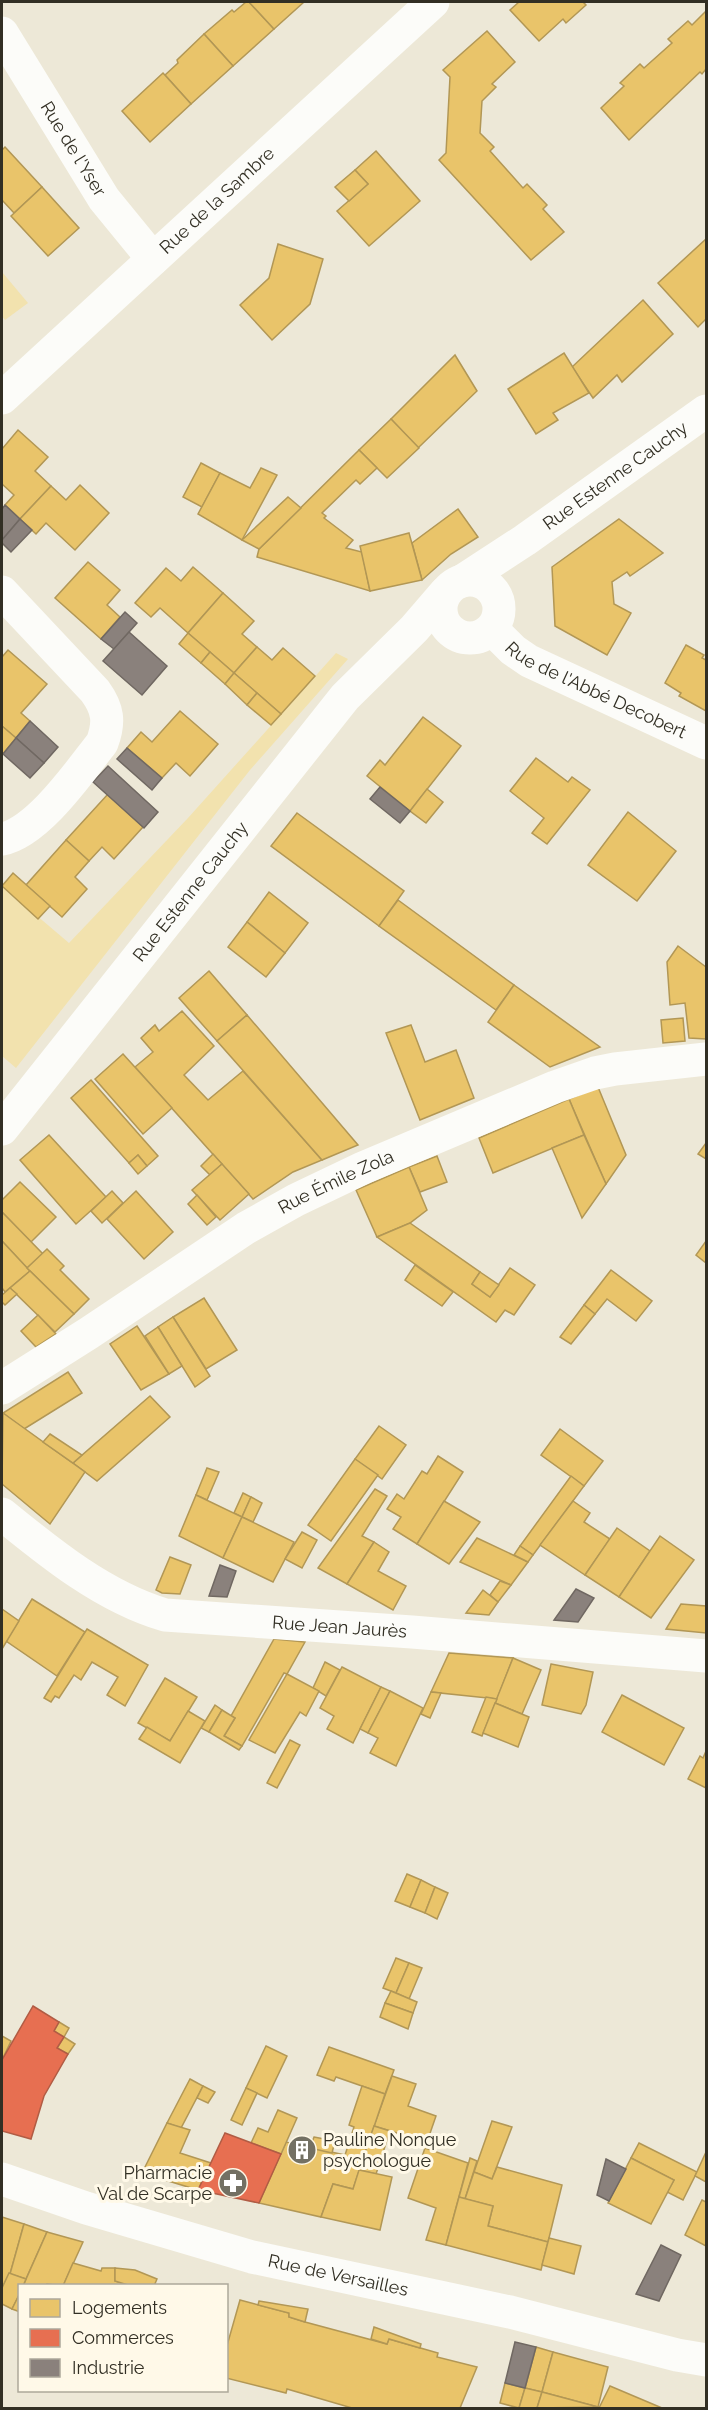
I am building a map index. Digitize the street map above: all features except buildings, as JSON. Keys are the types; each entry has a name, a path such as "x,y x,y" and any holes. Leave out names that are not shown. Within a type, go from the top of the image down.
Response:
{"street":[{"name":"Rue de la Sambre","path":"2,398 433,2"},
{"name":"Rue de l'Yser","path":"2,33 104,199 153,259"},
{"name":"Rue Estenne Cauchy","path":"2,1129 345,697 453,587 525,540 706,411"},
{"name":"Rue Estenne Cauchy","path":"496,620 505,583 525,540"},
{"path":"474,580 486,584 495,593 496,620 484,635 474,638 460,636 448,628 441,610 453,587 474,580"},
{"path":"2,592 95,691 103,702 108,716 107,729 102,742 37,821 13,837 2,839"},
{"name":"Rue de l'Abbé Decobert","path":"496,620 513,650 529,661 706,743"},
{"name":"Rue Estenne Cauchy","path":"384,658 428,640 442,636 460,636"},
{"name":"Rue Émile Zola","path":"2,1388 246,1228 296,1200 363,1168 555,1087 595,1073 706,1059"},
{"name":"Rue Jean Jaurès","path":"2,1514 81,1574 129,1601 165,1615 706,1656"},
{"name":"Rue de Versailles","path":"2,2179 86,2208 252,2257 697,2354"}],"shaded area":[{"path":"2,272 28,303 5,320 2,316"},
{"path":"336,653 348,659 250,770 16,1068 2,1056 2,886 69,943 188,818"}],"place":[{"name":"Pauline Nonque psychologue","path":"302,2150"},
{"name":"Pharmacie Val de Scarpe","path":"233,2183"}]}
